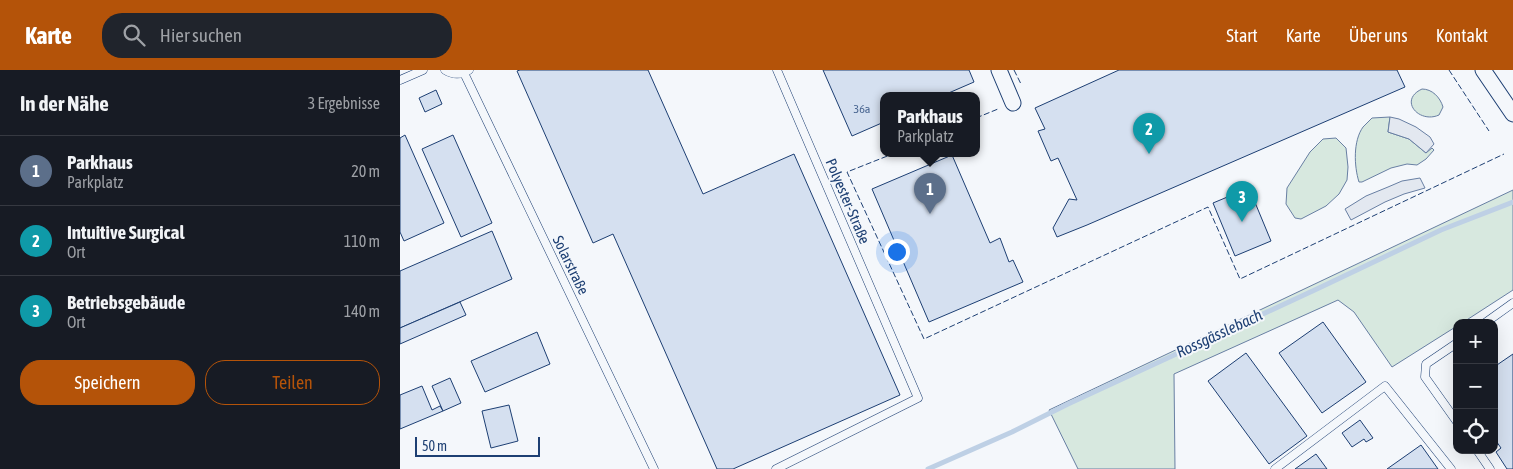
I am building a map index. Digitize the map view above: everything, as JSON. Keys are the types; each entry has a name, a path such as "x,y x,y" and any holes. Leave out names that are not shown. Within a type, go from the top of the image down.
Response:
{"street":[{"path":"999,70 1013,103"},
{"path":"1483,70 1513,114"}],"lane":[{"path":"400,80 423,70"},
{"path":"445,70 452,74 467,72"},
{"name":"Polyester-Straße","path":"776,469 918,398 777,70"},
{"name":"Solarstraße","path":"467,72 654,469"},
{"path":"1491,319 1513,303"},
{"path":"1453,346 1426,364 1425,377 1453,416"},
{"path":"1275,469 1386,386 1451,469"},
{"path":"1480,454 1490,469"}],"shaded area":[{"path":"1422,89 1432,92 1440,100 1443,107 1439,115 1425,116 1414,110 1412,99"},
{"path":"1390,117 1388,132 1409,139 1426,153 1432,148 1434,150 1417,165 1407,164 1391,168 1359,182 1355,154 1357,139 1363,127 1372,118"},
{"path":"1390,117 1416,127 1430,137 1434,144 1426,153 1409,139 1388,132"},
{"path":"1336,138 1346,148 1347,180 1339,194 1326,206 1301,219 1295,218 1286,204 1287,188 1310,152 1323,139"},
{"path":"1420,178 1425,188 1385,202 1351,220 1345,209 1366,196 1402,181"},
{"path":"1513,190 1513,290 1468,319 1453,319 1453,329 1392,367 1354,312 1338,300 1174,374 1175,469 1078,469 1049,410"}],"building":[{"path":"648,70 703,194 794,154 900,395 733,469 717,469 613,234 593,243 517,71"},
{"path":"823,70 969,70 974,82 951,92 880,92 880,124 852,136"},
{"path":"1119,70 1397,70 1405,87 1057,237 1053,228 1069,199 1077,200 1058,158 1051,161 1038,131 1045,129 1035,108"},
{"path":"436,90 442,104 425,112 419,98"},
{"path":"405,135 444,223 404,241 400,232 400,138"},
{"path":"453,135 492,223 461,237 422,149"},
{"path":"947,157 953,157 990,243 1000,238 1009,262 1013,260 1023,282 929,322 872,189"},
{"path":"1249,188 1271,241 1235,256 1213,203"},
{"path":"492,231 512,279 400,328 400,271"},
{"path":"460,302 466,315 400,344 400,328"},
{"path":"1323,322 1366,382 1322,413 1279,353"},
{"path":"537,332 550,364 485,392 471,361"},
{"path":"1246,353 1307,436 1269,464 1208,381"},
{"path":"1513,354 1513,469 1507,469 1497,454 1501,448 1498,444 1498,364"},
{"path":"450,378 461,403 443,411 432,386"},
{"path":"422,386 432,410 440,406 443,411 400,429 400,395"},
{"path":"509,405 518,441 491,448 482,411"},
{"path":"1360,420 1373,438 1366,442 1364,439 1352,447 1342,433"},
{"path":"1421,445 1438,469 1387,469"},
{"path":"1316,454 1327,469 1295,469"}],"waterway":[{"name":"Rossgässlebach","path":"928,469 1012,432 1441,230 1513,202"}],"fence":[{"path":"1014,70 1021,84"},
{"path":"1449,70 1489,131"},
{"path":"980,116 998,109"},
{"path":"885,157 847,172 924,339 1208,207 1240,279 1504,154"}],"place":[{"name":"Intuitive Surgical","path":"1149,154"},
{"name":"Parkhaus","path":"930,214"},
{"name":"Betriebsgebäude","path":"1242,222"}]}
